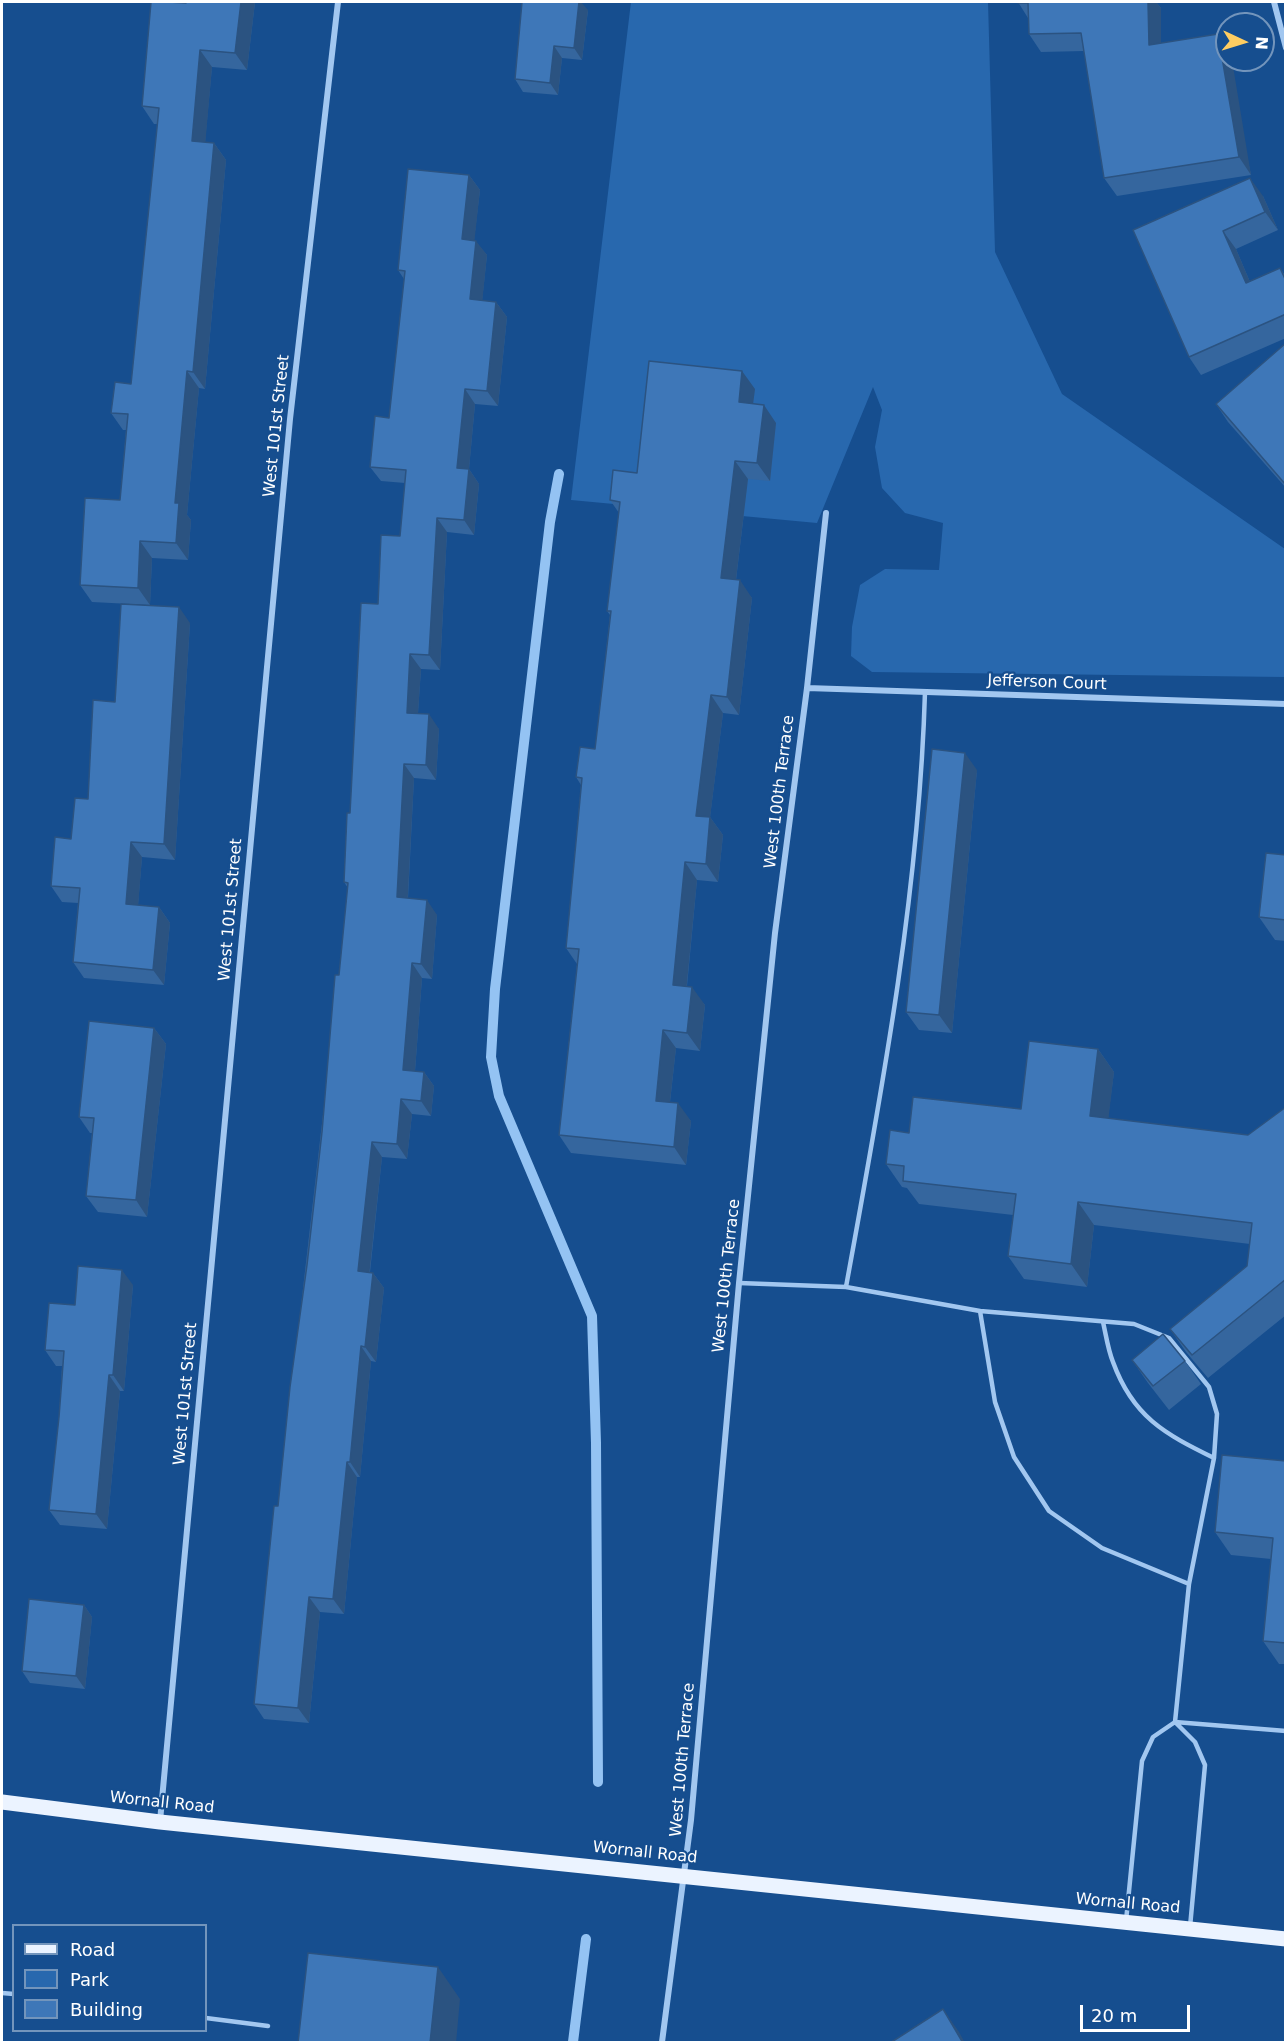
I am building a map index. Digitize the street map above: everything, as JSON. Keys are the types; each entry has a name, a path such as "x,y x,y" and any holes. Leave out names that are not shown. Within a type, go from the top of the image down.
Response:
{"main road":[{"name":"Wornall Road","path":"2,1802 160,1822 1286,1939"}],"street":[{"name":"West 101st Street","path":"160,1822 289,431 338,2"},
{"path":"1274,2 1286,48"},
{"name":"West 100th Terrace","path":"662,2043 692,1820 739,1283 776,933 807,688 826,513"},
{"name":"Jefferson Court","path":"807,688 1286,704"}],"lane":[{"path":"846,1287 884,1077 908,924 923,753 925,692"},
{"path":"739,1283 846,1287 980,1311 1134,1324 1169,1338 1209,1387 1217,1414 1214,1458 1189,1584 1175,1722"},
{"path":"980,1311 995,1402 1010,1446 1049,1511 1102,1548 1189,1584"},
{"path":"1103,1322 1112,1362 1134,1404 1155,1425 1214,1458"},
{"path":"1175,1722 1195,1742 1205,1765 1190,1928"},
{"path":"1126,1923 1142,1761 1153,1737 1175,1722 1286,1731"},
{"path":"207,2018 268,2026"}],"green space":[{"path":"631,2 988,2 995,252 1062,394 1285,549 1285,677 872,672 851,656 852,627 860,585 885,569 939,570 943,523 905,513 882,488 875,447 882,410 873,387 817,523 571,500"}],"building":[{"path":"151,2 241,2 235,53 200,50 192,141 214,143 193,372 187,371 175,503 179,503 176,543 140,541 138,588 80,585 85,498 120,500 128,414 111,413 115,382 131,384 159,108 142,106"},
{"path":"522,2 579,2 574,48 554,46 550,83 515,79"},
{"path":"1148,2 1149,45 1215,34 1215,72 1224,72 1239,157 1104,178 1081,33 1029,34 1028,3 1018,3"},
{"path":"408,169 469,175 462,239 476,241 470,299 496,302 487,391 465,389 457,468 469,469 464,520 437,518 429,655 410,654 407,713 429,714 426,765 404,764 397,897 427,900 421,964 412,963 403,1070 424,1072 421,1101 401,1099 397,1144 372,1142 358,1271 373,1273 365,1347 361,1346 350,1462 347,1462 333,1599 309,1597 298,1708 254,1704 274,1506 278,1506 290,1387 307,1265 322,1132 335,975 339,975 348,883 344,882 347,813 350,813 361,603 378,604 381,535 400,536 406,470 370,467 375,416 389,418 405,271 398,270"},
{"path":"1250,178 1265,212 1223,231 1246,283 1280,268 1286,281 1286,314 1189,357 1133,230"},
{"path":"1286,343 1286,485 1216,404"},
{"path":"649,361 742,371 739,402 764,405 757,463 735,461 721,578 740,580 727,697 711,695 696,816 710,817 706,864 685,862 673,985 692,987 687,1033 663,1030 656,1101 678,1103 674,1147 559,1135 579,949 566,948 582,778 576,777 580,747 595,749 611,611 607,611 620,502 610,500 613,470 637,473"},
{"path":"121,604 179,607 164,844 131,842 126,904 159,907 153,970 73,962 80,888 51,886 55,837 71,839 75,798 88,799 93,700 115,702"},
{"path":"932,749 965,753 939,1015 906,1012"},
{"path":"1266,853 1286,855 1286,920 1259,917"},
{"path":"89,1021 154,1028 136,1200 86,1196 94,1118 79,1117"},
{"path":"1029,1041 1098,1049 1090,1116 1248,1135 1286,1107 1286,1279 1192,1355 1170,1329 1247,1266 1252,1223 1078,1202 1071,1264 1008,1256 1016,1194 903,1181 904,1166 886,1164 890,1130 909,1133 913,1097 1021,1109"},
{"path":"78,1266 122,1270 113,1375 109,1375 96,1514 49,1510 64,1351 45,1350 49,1303 75,1305"},
{"path":"1163,1334 1185,1361 1153,1386 1132,1360"},
{"path":"1222,1455 1286,1461 1286,1643 1263,1641 1273,1538 1215,1532"},
{"path":"29,1599 84,1605 76,1676 22,1671"},
{"path":"308,1953 438,1967 430,2043 298,2043"},
{"path":"943,2009 963,2043 890,2043"}],"waterway":[{"path":"559,474 550,522 495,989 491,1057 499,1096 592,1316 596,1443 598,1782"},
{"path":"573,2042 586,1939"}]}
